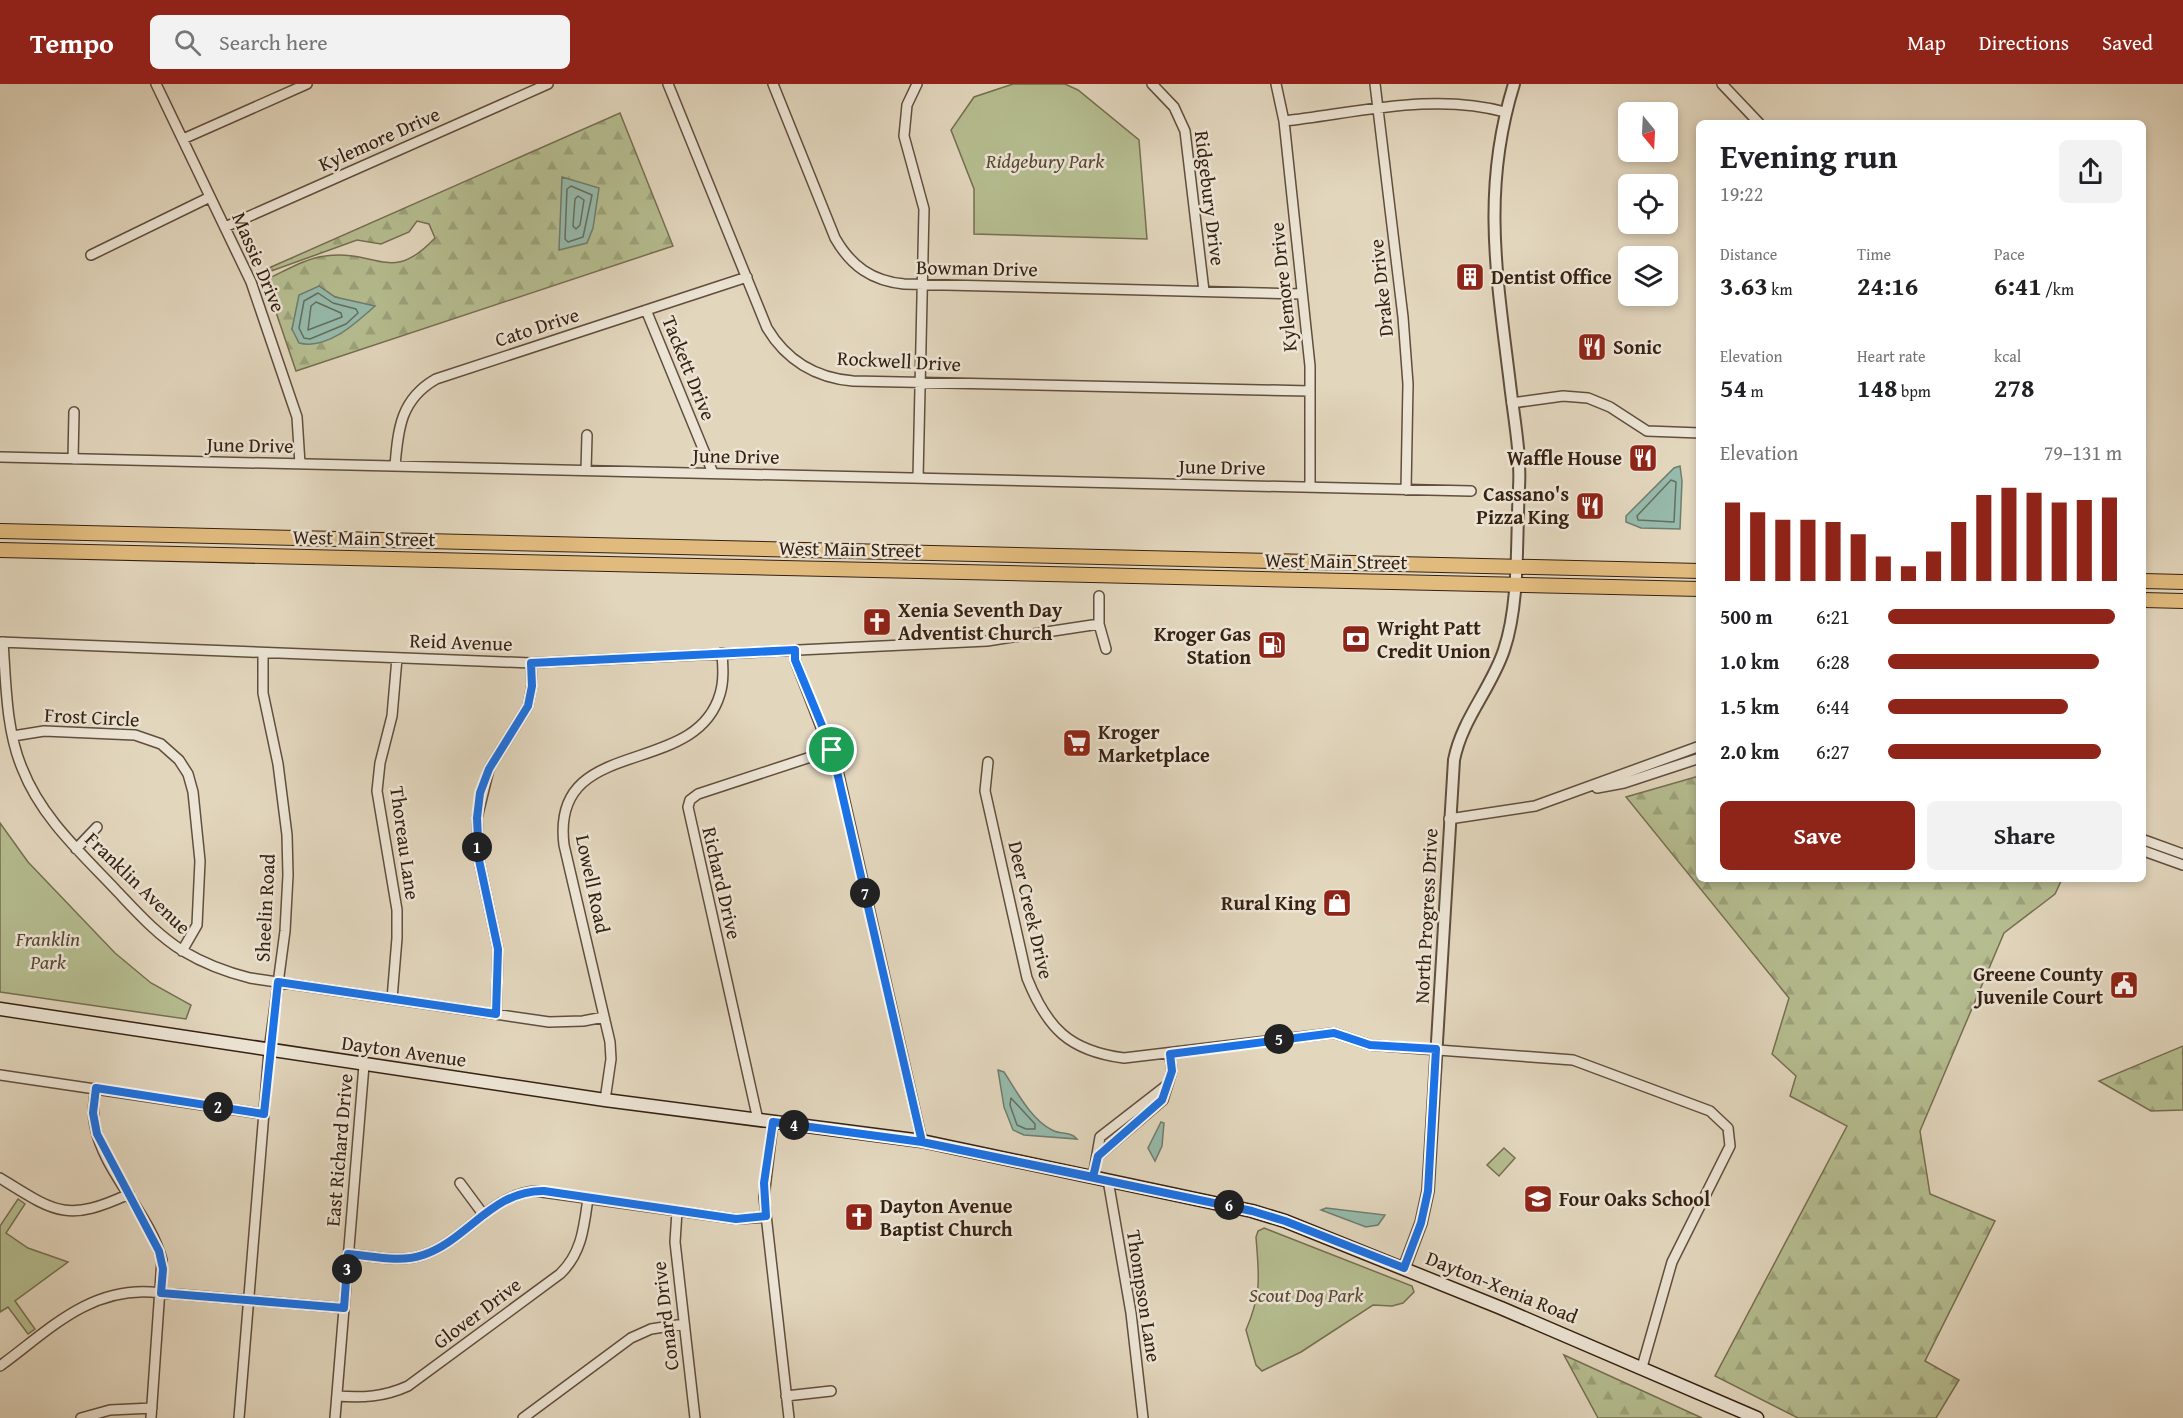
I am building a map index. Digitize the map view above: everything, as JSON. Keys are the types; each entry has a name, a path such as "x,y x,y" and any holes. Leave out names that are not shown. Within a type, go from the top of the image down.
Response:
{"main road":[{"name":"West Main Street","path":"0,531 1514,575 1696,589"},
{"name":"West Main Street","path":"0,550 1514,575 1696,570"},
{"path":"2146,581 2183,582"},
{"path":"2146,600 2183,601"},
{"name":"Dayton Avenue","path":"0,1009 202,1038 269,1051 364,1065 803,1126"},
{"name":"Dayton-Xenia Road","path":"803,1126 922,1142 1260,1213 1404,1268 1642,1367 1757,1418"}],"street":[{"name":"Massie Drive","path":"156,84 251,282 297,417 300,464"},
{"path":"183,139 307,84"},
{"name":"Kylemore Drive","path":"225,227 548,84"},
{"name":"Rockwell Drive","path":"668,84 772,335 785,352 803,366 843,380 1310,391"},
{"name":"Bowman Drive","path":"773,84 841,249 856,266 874,277 895,283 922,285 1302,294"},
{"path":"917,84 907,105 903,136 924,209 918,478"},
{"name":"Ridgebury Drive","path":"1152,84 1174,107 1185,130 1204,291"},
{"name":"Kylemore Drive","path":"1276,84 1284,121 1302,294 1310,391 1310,488"},
{"name":"Drake Drive","path":"1376,84 1403,317 1408,384 1406,490"},
{"name":"North Progress Drive","path":"1404,1268 1421,1223 1428,1191 1452,772 1458,741 1504,651 1512,620 1519,464 1493,230 1494,182 1505,112 1514,84"},
{"path":"1722,84 1756,120"},
{"path":"1284,121 1378,109 1454,103 1505,112"},
{"path":"91,255 210,197"},
{"name":"Cato Drive","path":"395,466 402,416 411,400 426,385 444,375 747,277"},
{"name":"Tackett Drive","path":"646,310 712,473"},
{"path":"1512,403 1563,396 1588,398 1610,407 1647,431 1696,432"},
{"path":"73,459 74,412"},
{"path":"586,470 587,435"},
{"name":"June Drive","path":"0,457 1471,491"},
{"path":"1099,596 1099,624 1106,649"},
{"name":"Reid Avenue","path":"1,642 531,663 987,641 1099,624"},
{"name":"Franklin Avenue","path":"1,642 13,736 22,768 37,800 76,849 149,924 183,951 226,971 278,982 563,1023 604,1017"},
{"path":"795,650 795,660 831,747 922,1142"},
{"name":"Sheelin Road","path":"239,1418 269,1051 285,932 287,835 278,764 263,693 263,653"},
{"name":"Lowell Road","path":"605,1100 611,1059 604,1017 564,845 565,813 578,787 595,772 678,742 705,723 720,693 722,653"},
{"name":"Thoreau Lane","path":"392,999 397,910 377,791 380,763 392,716 397,658"},
{"path":"496,1014 498,949 479,860 477,818 480,793 489,769 528,706 532,686 531,663"},
{"name":"Frost Circle","path":"13,736 44,731 135,735 156,741 179,760 188,774 193,792 200,861 197,925 183,951"},
{"name":"Richard Drive","path":"758,1120 688,807 690,800 698,794 831,747"},
{"path":"1449,819 1528,808 1696,748"},
{"path":"1580,791 1624,783 1696,759"},
{"name":"Deer Creek Drive","path":"988,762 985,790 1027,978 1038,1006 1051,1025 1071,1042 1099,1055 1124,1058 1334,1033 1370,1045 1582,1062 1710,1111 1728,1128 1731,1141 1729,1150 1672,1262 1642,1367"},
{"path":"76,849 97,827"},
{"path":"2146,841 2183,854"},
{"path":"2146,852 2183,866"},
{"path":"1093,1177 1098,1156 1162,1100 1172,1071 1170,1054"},
{"name":"East Richard Drive","path":"335,1418 364,1065"},
{"path":"0,1075 264,1114"},
{"path":"81,1418 110,1410 151,1413 163,1269 159,1251 97,1134 93,1113 96,1088"},
{"path":"773,1122 764,1183 789,1418"},
{"path":"0,1178 45,1206 69,1211 93,1209 129,1194"},
{"name":"Thompson Lane","path":"1108,1180 1134,1334 1143,1418"},
{"path":"460,1183 483,1215"},
{"path":"348,1254 401,1258 420,1256 438,1248 506,1199 527,1192 544,1191 736,1219 766,1216"},
{"name":"Glover Drive","path":"337,1396 369,1397 392,1393 408,1386 560,1274 572,1261 579,1246 588,1198"},
{"name":"Conard Drive","path":"677,1211 675,1242 695,1418"},
{"path":"0,1366 90,1302 121,1293 161,1293 344,1308"},
{"path":"523,1418 631,1338 651,1329 684,1324"},
{"path":"786,1396 831,1391"}],"green space":[{"name":"Ridgebury Park","path":"1013,84 1065,84 1078,90 1139,140 1147,239 974,234 974,189 951,130 974,97"},
{"path":"620,113 673,246 296,371 265,280 302,262 325,256 343,255 395,263 407,260 420,252 435,238 429,224 417,221 409,232 381,244 357,240 263,274 262,271","holes":["319,286 335,297 351,302 292,329 296,316"]},
{"path":"1696,777 1696,882 2061,882 2055,894 2004,933 1920,1131 1930,1194 1995,1221 1925,1361 1959,1380 1936,1418 1798,1418 1715,1376 1847,1126 1790,1096 1796,1076 1772,1054 1789,998 1626,797"},
{"name":"Franklin Park","path":"0,823 28,862 115,953 151,983 191,1005 186,1019 0,992"},
{"path":"2183,1046 2183,1110 2151,1111 2099,1081"},
{"path":"1504,1148 1515,1158 1499,1176 1487,1165"},
{"path":"18,1199 25,1204 6,1233 28,1248 68,1262 15,1301 35,1329 28,1334 8,1307 0,1312 0,1226"},
{"name":"Scout Dog Park","path":"1264,1228 1412,1286 1414,1292 1403,1303 1392,1306 1373,1305 1301,1352 1262,1371 1256,1365 1246,1330 1257,1294 1256,1237 1258,1231"},
{"path":"1564,1355 1702,1418 1598,1418"}],"water":[{"path":"562,177 599,188 593,228 587,243 559,250"},
{"path":"319,286 335,297 375,306 350,327 330,339 320,343 299,343 292,329 299,295"},
{"path":"1680,466 1682,481 1680,529 1641,528 1626,522 1626,516 1674,468"},
{"path":"998,1070 1004,1072 1037,1119 1052,1130 1077,1139 1024,1135 1013,1130 1004,1107"},
{"path":"1161,1122 1164,1123 1162,1146 1155,1161 1148,1148"},
{"path":"1326,1208 1385,1215 1378,1225 1366,1227 1321,1210"}],"place":[{"name":"Dentist Office","path":"1470,277"},
{"name":"Sonic","path":"1592,347"},
{"name":"Waffle House","path":"1643,458"},
{"name":"Cassano's Pizza King","path":"1590,506"},
{"name":"Xenia Seventh Day Adventist Church","path":"877,622"},
{"name":"Wright Patt Credit Union","path":"1356,639"},
{"name":"Kroger Gas Station","path":"1272,645"},
{"name":"Kroger Marketplace","path":"1077,743"},
{"name":"Rural King","path":"1337,903"},
{"name":"Greene County Juvenile Court","path":"2124,985"},
{"name":"Four Oaks School","path":"1538,1199"},
{"name":"Dayton Avenue Baptist Church","path":"859,1217"}],"route":[{"path":"832,750 795,660 795,650 531,663 532,686 528,706 521,720 493,759 484,780 478,807 476,843 499,958 496,1014 278,982 264,1114 96,1088 93,1113 97,1134 159,1251 163,1269 161,1293 344,1308 348,1254 401,1258 420,1256 438,1248 497,1204 527,1192 544,1191 736,1219 766,1216 764,1183 773,1122 922,1142 1093,1177 1098,1156 1162,1100 1172,1071 1170,1054 1334,1033 1340,1033 1370,1045 1436,1049 1428,1191 1421,1223 1404,1268 1285,1221 1252,1211 922,1142 832,750"}]}
